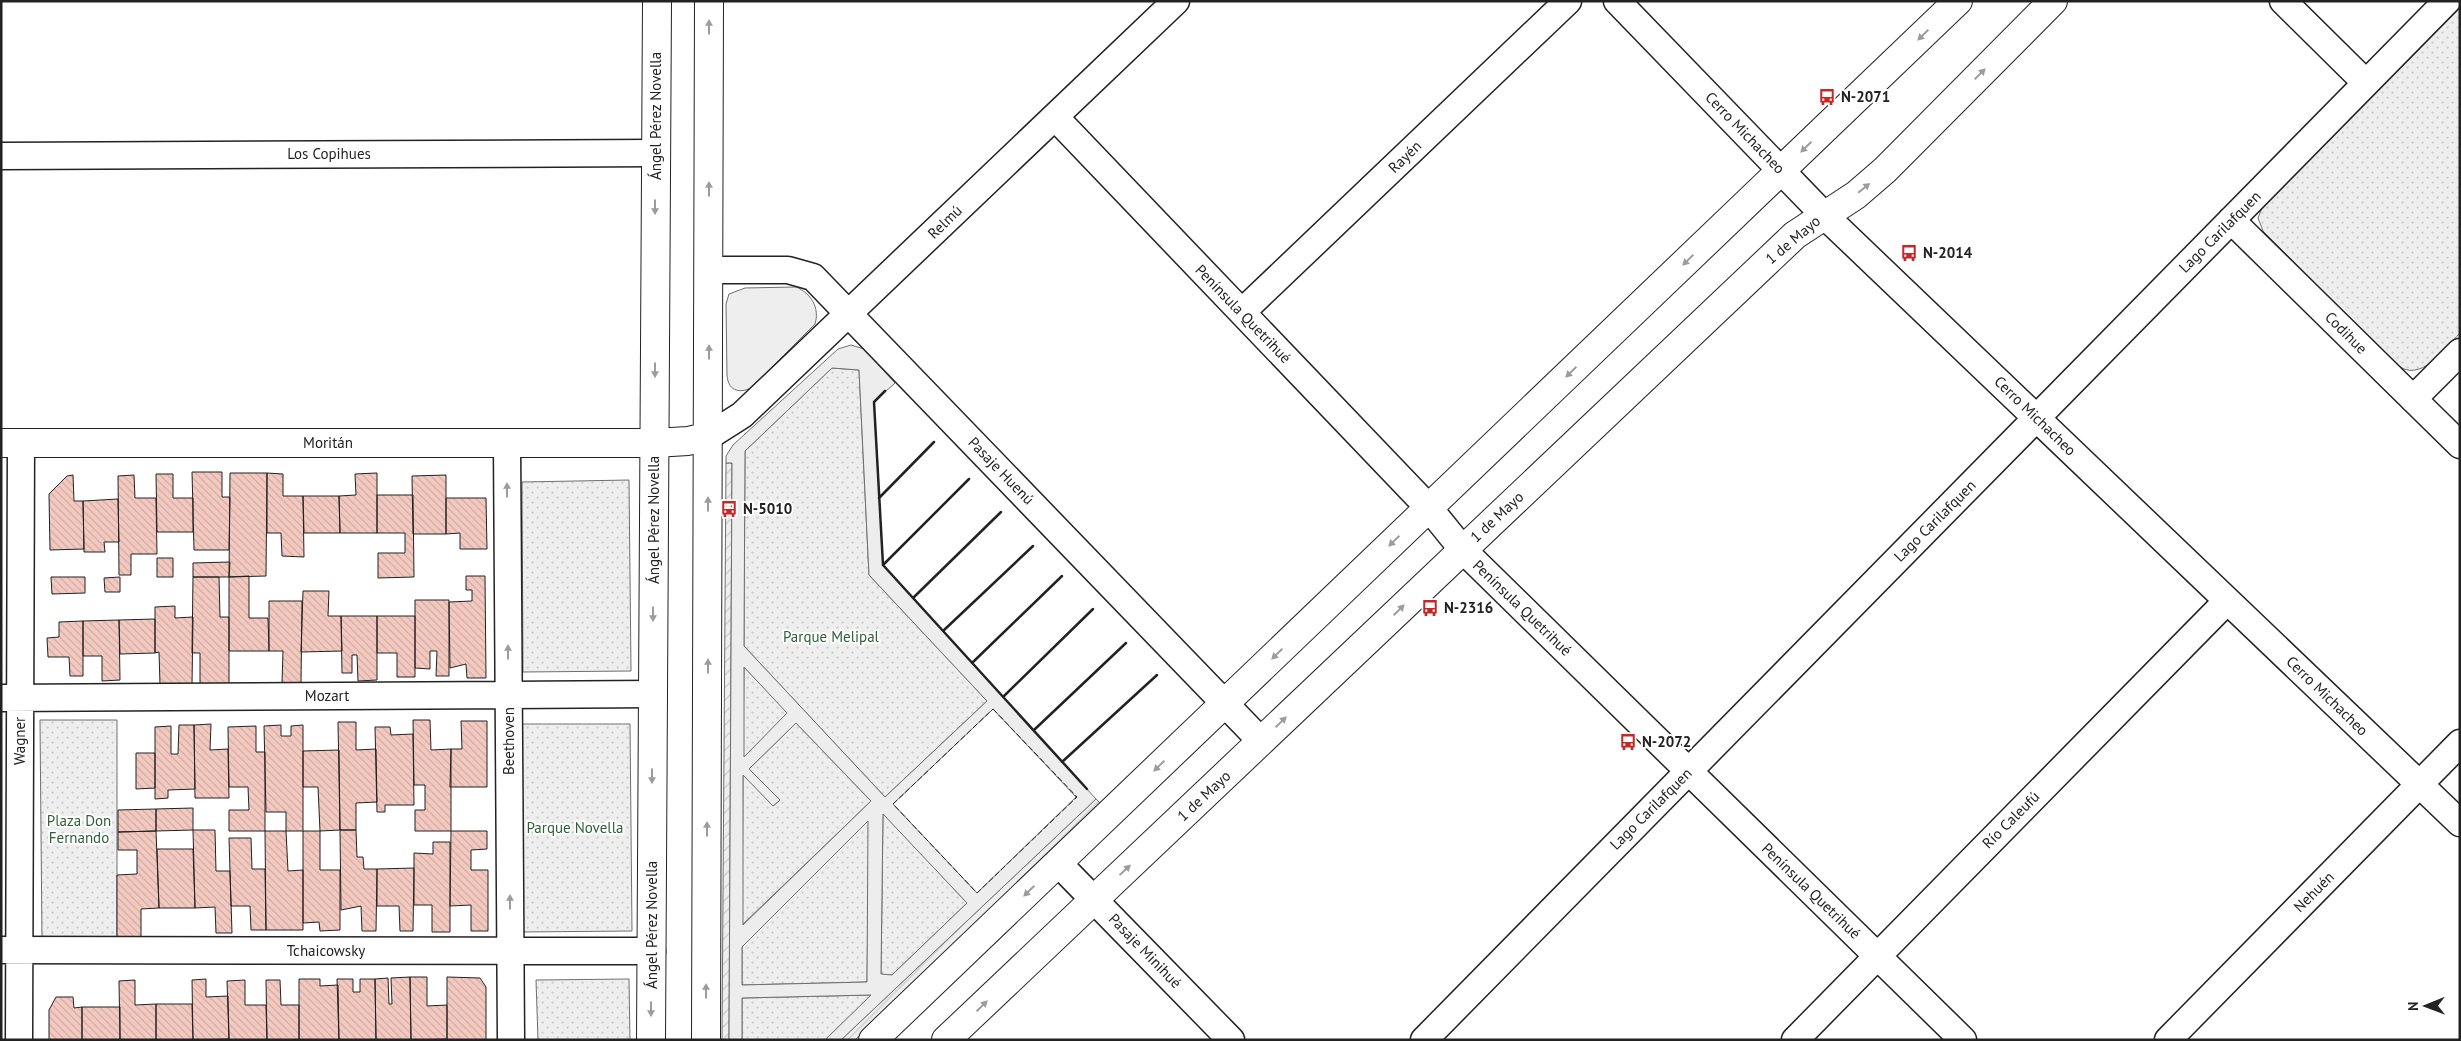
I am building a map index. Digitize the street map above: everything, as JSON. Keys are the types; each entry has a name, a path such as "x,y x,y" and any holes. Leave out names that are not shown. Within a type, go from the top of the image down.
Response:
{"main road":[{"name":"Ángel Pérez Novella","path":"651,1040 657,1"},
{"path":"706,1040 709,1"},
{"path":"873,1040 1958,1"},
{"name":"1 de Mayo","path":"946,1040 1794,235 1856,195 1885,170 2053,1"},
{"name":"Moritán","path":"11,443 654,443 688,441 709,436"}],"street":[{"name":"Relmú","path":"709,436 742,416 1176,1"},
{"name":"Rayén","path":"1242,312 1568,1"},
{"name":"Cerro Michacheo","path":"1617,1 1824,215 2460,824"},
{"path":"2284,1 2366,83"},
{"name":"Lago Carilafquen","path":"1424,1040 2447,1"},
{"name":"Península Quetrihué","path":"1055,117 1429,508 1462,550 1962,1040"},
{"name":"Los Copihues","path":"1,156 656,153"},
{"name":"Codihue","path":"2232,220 2460,445"},
{"name":"Pasaje Huenú","path":"709,270 777,269 800,272 813,278 1261,741"},
{"path":"2413,398 2460,352"},
{"name":"Wagner","path":"11,443 10,950 19,1040"},
{"name":"Beethoven","path":"507,443 511,1040"},
{"name":"Río Caleufú","path":"1795,1040 2227,601"},
{"name":"Mozart","path":"11,698 653,694"},
{"name":"Nehuén","path":"2168,1040 2460,743"},
{"name":"Pasaje Minihué","path":"1058,863 1231,1040"},
{"name":"Tchaicowsky","path":"10,950 652,950"}],"green space":[{"path":"2460,8 2460,333 2439,355 2423,368 2405,369 2396,364 2263,231 2258,218 2263,205"},
{"path":"796,287 806,293 813,302 816,312 815,324 751,388 742,391 734,389 729,384 727,375 726,304 729,294 745,288"},
{"name":"Parque Melipal","path":"832,368 859,370 869,575 987,701 885,797 744,646 745,451"},
{"path":"726,463 732,463 729,1040 722,1040"},
{"path":"629,480 631,671 523,672 522,482"},
{"name":"Parque Melipal","path":"744,667 788,713 743,758"},
{"name":"Plaza Don Fernando","path":"40,720 117,720 117,941 42,940"},
{"path":"796,723 871,801 742,925 743,774 773,806 779,801 749,769"},
{"name":"Parque Novella","path":"519,724 630,724 632,931 520,932"},
{"path":"1096,799 1102,805 855,1040 841,1040"},
{"path":"883,813 967,903 892,975 881,975"},
{"path":"869,820 867,982 742,985 742,947"},
{"path":"629,979 630,1040 538,1040 536,980"},
{"path":"872,995 825,1040 742,1040 742,998"}],"shaded area":[{"path":"851,345 864,349 895,383 874,402 883,565 1096,799 841,1040 825,1040 871,995 742,998 742,1040 729,1040 732,463 726,463 726,456 733,445 838,349","holes":["832,368 859,370 869,575 987,701 885,797 744,646 745,451","744,667 787,713 744,757","993,709 1076,797 977,893 893,804","796,723 871,801 743,925 743,775 773,806 780,800 749,769","883,814 967,903 892,975 881,974","868,821 867,982 742,985 742,947"]}],"building":[{"path":"192,472 222,472 222,497 230,497 229,550 194,550"},
{"path":"230,473 267,473 266,576 229,577"},
{"path":"267,473 283,474 283,496 303,496 304,557 282,556 281,533 267,533"},
{"path":"377,473 377,533 340,533 339,496 356,495 355,474"},
{"path":"156,474 173,474 173,498 193,498 193,532 157,532"},
{"path":"73,475 74,501 83,501 84,549 50,550 49,494 67,476"},
{"path":"134,475 135,498 156,498 157,554 131,554 131,575 119,575 118,476"},
{"path":"446,475 446,534 413,534 412,476"},
{"path":"377,495 413,495 414,577 378,578 378,553 405,553 405,533 377,533"},
{"path":"303,496 339,496 340,533 304,533"},
{"path":"446,498 486,498 487,549 460,549 460,533 446,534"},
{"path":"118,499 119,542 104,542 105,552 84,552 83,501"},
{"path":"157,558 173,558 173,577 157,577"},
{"path":"230,562 229,577 193,577 193,563"},
{"path":"249,576 249,618 268,618 269,651 229,651 229,577"},
{"path":"466,576 485,576 486,678 467,678 466,664 450,668 449,602 472,601 472,590 466,590"},
{"path":"51,577 85,577 85,593 52,594"},
{"path":"120,577 120,592 105,592 104,578"},
{"path":"193,577 219,577 220,617 229,617 229,684 200,684 200,653 192,653"},
{"path":"303,591 329,591 328,616 341,616 342,651 301,652"},
{"path":"415,600 449,600 449,676 436,676 437,651 430,651 430,669 415,668"},
{"path":"269,601 302,601 301,683 282,683 283,651 269,651"},
{"path":"175,606 175,618 193,617 192,685 160,685 159,652 155,653 155,607"},
{"path":"341,616 377,616 377,680 358,681 357,655 352,655 352,673 342,673"},
{"path":"377,616 415,616 415,677 397,677 397,653 377,653"},
{"path":"155,619 155,653 120,654 119,620"},
{"path":"119,620 120,680 102,681 102,656 83,656 83,621"},
{"path":"83,621 83,676 70,676 69,657 48,657 47,638 59,637 59,622"},
{"path":"413,720 430,720 431,750 451,749 451,831 415,831 415,810 425,810 425,785 414,785"},
{"path":"461,721 487,721 487,787 450,787 451,749 462,749"},
{"path":"338,722 356,722 356,750 376,749 377,802 356,803 356,830 340,830"},
{"path":"211,724 210,750 228,749 229,798 195,798 194,725"},
{"path":"179,725 194,725 195,789 168,790 168,798 155,799 155,727 171,726 171,754 178,754"},
{"path":"281,725 281,736 291,736 291,726 303,725 303,831 286,831 286,812 266,812 264,726"},
{"path":"256,726 256,752 265,752 265,831 229,831 229,810 249,810 248,787 229,787 228,727"},
{"path":"375,727 390,727 391,735 413,734 414,805 385,805 385,812 377,812"},
{"path":"339,750 340,830 320,831 318,787 303,787 303,751"},
{"path":"136,753 155,753 155,788 136,789"},
{"path":"193,808 193,830 156,831 156,809"},
{"path":"156,809 156,831 118,832 118,810"},
{"path":"193,830 215,830 216,871 230,871 232,933 216,933 215,907 195,908"},
{"path":"340,830 356,830 357,857 363,857 364,869 377,869 376,931 362,931 361,906 341,910"},
{"path":"156,831 159,908 141,909 141,941 117,941 117,875 137,874 137,850 118,850 118,832"},
{"path":"265,831 286,831 288,871 303,870 303,930 266,930"},
{"path":"303,831 320,831 320,870 340,870 340,930 320,931 319,922 303,923"},
{"path":"451,831 487,831 487,849 471,850 471,870 488,870 488,931 471,931 471,905 450,906"},
{"path":"229,838 251,838 252,869 265,869 266,930 251,930 250,906 231,906"},
{"path":"433,842 450,842 450,932 432,932 432,905 414,905 414,853 433,854"},
{"path":"157,849 193,849 195,908 159,908"},
{"path":"414,868 413,931 400,931 399,906 377,906 377,869"},
{"path":"410,977 411,1040 376,1040 375,979 388,978 389,1004 392,1004 391,978"},
{"path":"410,977 427,977 427,1006 447,1005 447,1039 411,1040"},
{"path":"447,977 480,978 486,987 486,1040 447,1040"},
{"path":"206,979 206,997 228,996 229,1039 193,1040 192,980"},
{"path":"299,979 320,979 320,986 338,985 339,1040 299,1040"},
{"path":"337,979 353,979 353,992 360,992 360,979 375,979 376,1040 339,1040"},
{"path":"135,980 135,1005 156,1004 156,1040 120,1040 119,981"},
{"path":"245,980 245,1005 266,1005 267,1040 229,1040 227,981"},
{"path":"266,980 280,980 281,1005 299,1005 299,1040 267,1040"},
{"path":"56,997 73,997 74,1008 82,1007 82,1040 49,1040 49,1010"},
{"path":"156,1004 192,1004 193,1040 156,1040"},
{"path":"82,1007 120,1007 120,1040 82,1040"}],"fence":[{"path":"993,709 1077,797 977,893 893,804 993,709"}],"wall":[{"path":"885,391 874,402 883,565 1087,789"},
{"path":"879,498 934,442"},
{"path":"883,565 969,479"},
{"path":"913,598 1001,512"},
{"path":"943,631 1033,546"},
{"path":"972,663 1062,576"},
{"path":"1003,697 1093,609"},
{"path":"1034,730 1126,643"},
{"path":"1062,762 1157,675"}],"place":[{"name":"N-2071","path":"1827,97"},
{"name":"N-2014","path":"1909,253"},
{"name":"N-5010","path":"729,509"},
{"name":"N-2316","path":"1430,608"},
{"name":"N-2072","path":"1628,742"}]}
